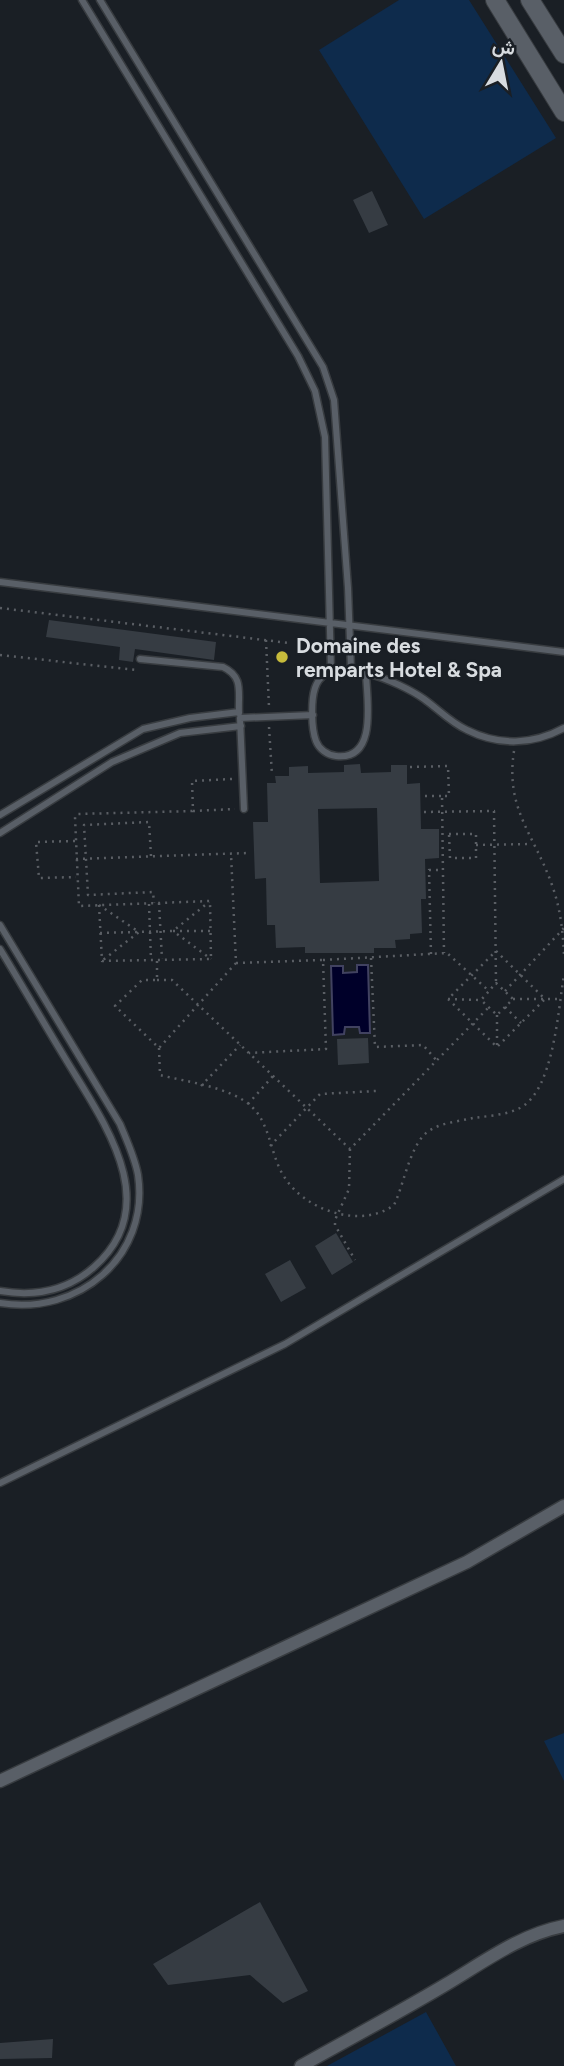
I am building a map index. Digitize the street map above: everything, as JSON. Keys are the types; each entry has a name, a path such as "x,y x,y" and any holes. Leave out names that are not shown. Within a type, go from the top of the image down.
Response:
{"street":[{"path":"495,0 564,112"},
{"path":"530,0 564,54"},
{"path":"0,1781 467,1562 564,1506"},
{"path":"301,2066 509,1945 564,1926"}],"lane":[{"path":"82,0 298,356 315,391 325,437 331,670"},
{"path":"100,0 323,367 334,400 351,669"},
{"path":"246,270 260,262"},
{"path":"0,582 564,652"},
{"path":"140,659 223,667 233,672 239,680 244,809"},
{"path":"366,674 368,718 366,737 360,749 350,755 335,756 324,752 316,740 312,699 317,682 331,670 351,669 366,674 399,685 467,730 506,741 538,740 564,728"},
{"path":"0,815 143,729 190,718 240,719 313,715"},
{"path":"0,832 112,762 180,733 240,719"},
{"path":"0,925 124,1132 138,1175 138,1207 127,1243 107,1272 80,1292 60,1300 39,1305 0,1303"},
{"path":"0,948 91,1101 118,1152 125,1178 126,1207 115,1242 91,1270 67,1285 39,1293 0,1291"},
{"path":"91,1101 102,1096"},
{"path":"0,1483 285,1344 564,1179"}],"path":[{"path":"0,608 289,643"},
{"path":"0,655 139,670 140,659"},
{"path":"516,741 512,777 514,797 553,886 563,930 564,955"},
{"path":"410,767 448,766 449,796 425,796"},
{"path":"192,811 192,781 243,779"},
{"path":"442,796 444,953"},
{"path":"210,901 79,906 73,821 78,814 244,809"},
{"path":"425,812 494,811 496,983 481,1000"},
{"path":"151,856 149,822 84,825 88,895 153,892 160,931 157,980"},
{"path":"450,834 476,834 476,845 476,858 450,858 450,834"},
{"path":"75,841 36,842 39,878 77,877"},
{"path":"476,845 533,845"},
{"path":"443,846 450,846"},
{"path":"76,859 248,853"},
{"path":"159,1048 236,963 232,854"},
{"path":"431,954 429,870 443,870"},
{"path":"210,901 211,959"},
{"path":"173,931 210,901"},
{"path":"149,903 151,960"},
{"path":"99,905 139,932"},
{"path":"99,905 102,961"},
{"path":"505,991 563,930"},
{"path":"173,931 211,959"},
{"path":"100,933 211,931"},
{"path":"102,961 139,932"},
{"path":"448,999 496,951"},
{"path":"496,951 545,999"},
{"path":"236,963 444,953 489,991"},
{"path":"371,957 375,1047 423,1045 437,1061"},
{"path":"102,961 211,959"},
{"path":"249,1053 327,1049 323,960"},
{"path":"350,1149 172,980 142,980 115,1006 159,1048 160,1075 232,1094 248,1104 260,1117 270,1146 285,1178 293,1188 309,1200 338,1214 374,1215 394,1205 418,1144 433,1128 508,1112 530,1100 545,1073 564,975"},
{"path":"496,983 513,999 560,999"},
{"path":"448,999 481,1000 497,1015"},
{"path":"448,999 497,1047"},
{"path":"497,1047 497,1015 513,999"},
{"path":"497,1047 545,999"},
{"path":"355,1260 335,1226 349,1189 350,1149 489,1007"},
{"path":"505,1007 521,1023"},
{"path":"201,1086 240,1045"},
{"path":"248,1104 273,1076"},
{"path":"270,1146 320,1094 376,1091"}],"shaded area":[{"path":"399,0 469,0 556,138 424,219 319,50"},
{"path":"357,965 368,965 370,1033 360,1033 359,1027 345,1027 344,1034 333,1035 331,966 343,966 343,973 357,972"},
{"path":"564,1733 564,1781 544,1741"},
{"path":"426,2012 456,2066 327,2066"}],"building":[{"path":"372,191 388,225 369,233 353,200"},
{"path":"49,620 216,642 214,660 135,649 133,662 119,660 120,647 46,637"},
{"path":"360,764 361,773 391,772 391,765 407,765 407,784 420,783 421,829 439,829 439,858 425,859 426,899 421,899 422,933 410,934 410,939 395,940 396,948 374,948 374,953 305,953 305,947 276,948 275,925 267,925 266,878 255,879 253,822 268,822 267,783 276,783 275,776 289,776 289,767 308,766 308,773 344,772 344,765","holes":["377,808 379,881 320,883 318,809"]},
{"path":"368,1038 369,1063 338,1065 337,1039"},
{"path":"336,1233 353,1262 332,1275 315,1246"},
{"path":"290,1260 306,1288 281,1302 265,1274"},
{"path":"260,1902 308,1991 283,2003 250,1975 168,1985 153,1964"},
{"path":"53,2039 52,2058 0,2059 0,2043"}],"place":[{"name":"Domaine des remparts Hotel & Spa","path":"282,657"}]}
